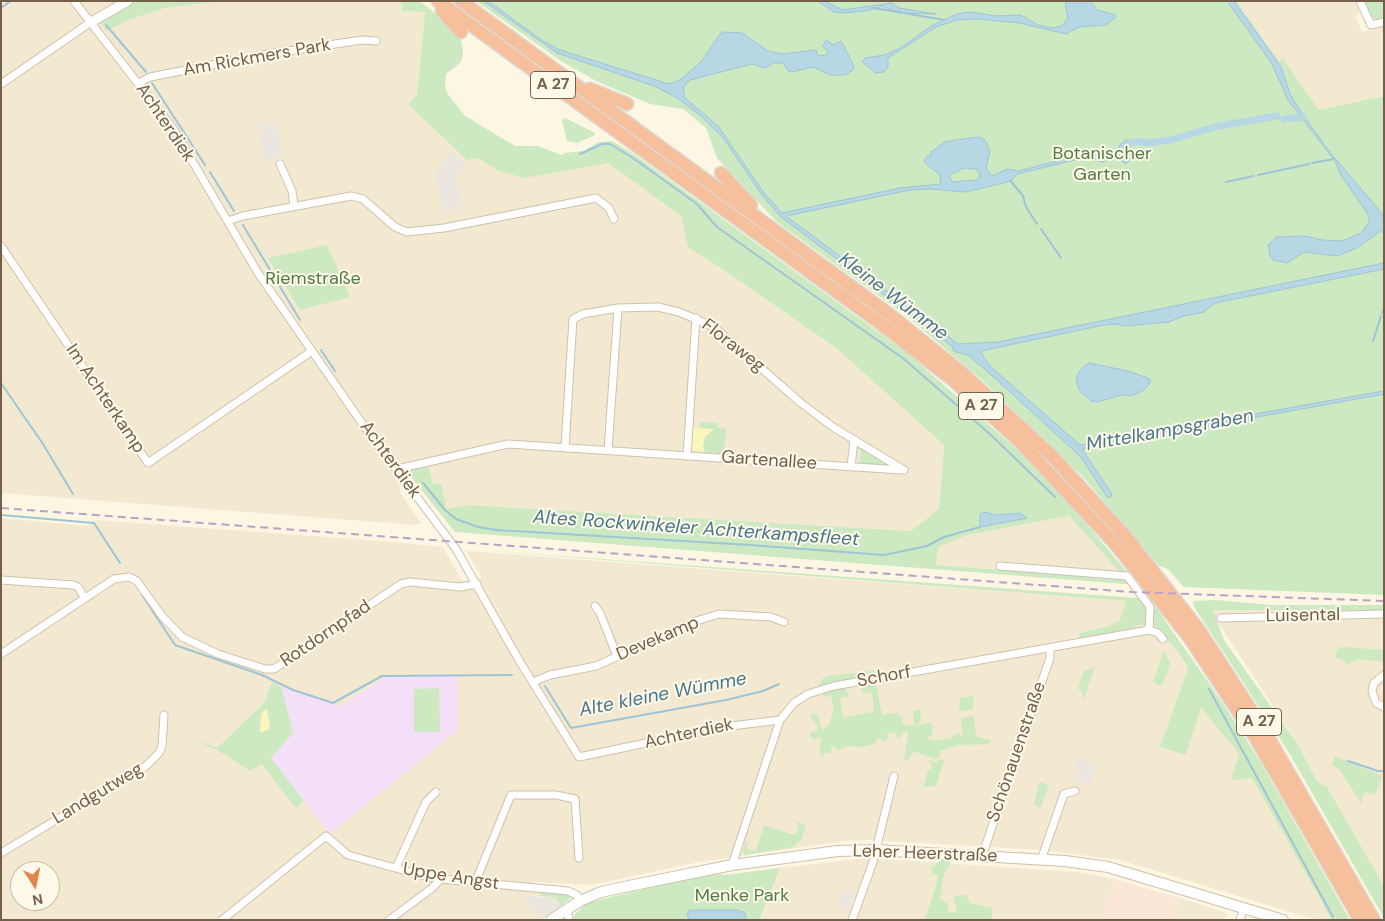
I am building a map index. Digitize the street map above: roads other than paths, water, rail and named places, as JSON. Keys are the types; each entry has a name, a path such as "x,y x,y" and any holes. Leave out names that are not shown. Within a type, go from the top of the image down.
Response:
{"highway":[{"path":"431,1 461,32"},
{"name":"A 27","path":"438,1 924,357 1020,442 1070,493 1123,552 1194,645 1255,737 1360,920"},
{"name":"A 27","path":"461,1 889,314 993,400 1053,457 1126,537 1199,630 1235,683 1374,920"},
{"path":"558,72 597,93 627,104"},
{"path":"613,138 668,168"},
{"path":"721,173 744,199 801,250"}],"main road":[{"name":"Leher Heerstraße","path":"551,920 580,900 604,891 732,865 838,851 875,850 1041,860 1112,868 1283,920"}],"street":[{"name":"Achterdiek","path":"74,1 174,130 258,273 456,549 533,682 579,756 723,726 780,720"},
{"path":"1,84 91,22 128,1"},
{"path":"1360,1 1371,25 1384,22"},
{"name":"Am Rickmers Park","path":"138,83 150,77 268,54 362,40 376,41"},
{"path":"280,164 292,191 294,206"},
{"path":"228,221 243,216 294,206 356,196 363,199 395,227 408,232 444,228 596,198 609,208 614,219"},
{"name":"Im Achterkamp","path":"1,246 148,463 312,350"},
{"name":"Floraweg","path":"565,448 573,319 583,314 618,308 658,307 696,318 714,327 801,403 854,440 904,470"},
{"path":"608,450 618,308"},
{"path":"687,456 696,318"},
{"path":"852,467 854,440"},
{"name":"Gartenallee","path":"397,469 508,444 904,470"},
{"path":"1000,566 1126,576 1150,607 1149,630 1158,633 1163,639"},
{"name":"Rotdornpfad","path":"84,597 114,579 129,577 137,581 162,616 182,637 218,654 265,669 274,669 401,584 410,582 460,587 477,584"},
{"path":"1,580 73,585 78,587 84,597 1,654"},
{"path":"595,606 600,613 617,656"},
{"name":"Devekamp","path":"533,682 550,675 596,666 693,622 719,614 771,617 784,622"},
{"name":"Luisental","path":"1221,618 1384,614"},
{"name":"Schorf","path":"732,865 780,720 794,703 818,689 1149,630"},
{"name":"Schönauenstraße","path":"982,856 1050,658 1050,648"},
{"path":"1384,675 1374,683 1372,691 1375,702 1384,707"},
{"name":"Landgutweg","path":"1,853 146,766 159,754 162,746 164,715"},
{"path":"852,920 875,850 894,776"},
{"path":"1041,860 1064,794 1075,791"},
{"path":"396,868 426,802 436,792"},
{"path":"475,883 512,794 556,795 575,798 579,858"},
{"name":"Uppe Angst","path":"222,920 326,836 348,855 396,868 441,879 568,891 576,895 580,900"},
{"path":"389,920 431,890 441,879"},
{"path":"1240,920 1244,908"},
{"path":"567,909 569,920"}],"water":[{"path":"483,1 488,1 543,41 560,50 669,84 680,80 701,62 720,34 724,32 742,33 768,51 781,54 816,50 818,56 827,55 828,52 823,46 826,40 834,45 841,41 854,69 845,75 830,75 813,67 792,72 788,71 784,64 780,63 774,63 765,68 752,64 690,80 683,87 685,98 718,126 764,193 782,213 900,188 941,184 940,175 924,162 927,156 931,156 931,152 945,142 980,137 985,140 990,151 986,168 992,176 1007,169 1019,171 1087,153 1116,156 1119,146 1125,140 1137,141 1129,148 1131,159 1126,164 1117,158 1101,162 1091,157 1083,158 1017,174 1011,181 966,192 930,189 910,190 786,216 958,344 998,342 1384,263 1384,269 1215,303 1204,312 1184,316 1169,322 1125,326 1117,324 1104,325 981,351 991,367 1080,445 1384,391 1384,394 1082,449 1112,494 1110,498 1107,497 1081,457 968,355 953,351 953,347 780,216 762,195 724,139 702,117 679,99 654,86 557,53","holes":["964,168 976,169 980,174 976,180 952,182 949,175"]},
{"path":"818,1 824,1 843,10 892,3 899,8 936,14 899,13 882,6 865,11 834,12"},
{"path":"1065,1 1090,1 1097,10 1116,15 1116,17 1106,25 1079,27 1066,34 1020,23 977,19 957,20 936,27 888,58 888,67 884,72 875,73 863,62 865,58 885,55 900,48 931,26 957,14 971,12 996,16 1021,15 1038,25 1052,28 1062,26 1068,18"},
{"path":"1227,1 1234,1 1281,67 1290,94 1329,151 1379,210 1384,218 1384,234 1381,231 1357,248 1337,256 1304,252 1287,263 1273,260 1268,245 1276,237 1305,236 1322,240 1342,241 1361,233 1369,222 1369,216 1341,175 1335,161 1288,100 1272,64"},
{"path":"1089,363 1128,371 1150,379 1150,383 1144,390 1132,396 1121,395 1098,402 1091,401 1079,390 1076,380 1080,370"},
{"path":"986,512 995,515 1020,513 1027,518 980,527 980,514"},
{"path":"690,910 738,910 745,913 746,920 689,920 687,914"}],"waterway":[{"path":"1,8 11,1"},
{"path":"872,8 900,12"},
{"path":"904,13 944,20"},
{"name":"Altes Rockwinkeler Achterkampsfleet","path":"106,25 146,72"},
{"name":"Altes Rockwinkeler Achterkampsfleet","path":"152,83 205,165"},
{"path":"1129,144 1137,141 1146,143 1170,140 1219,126 1277,116"},
{"path":"1284,119 1303,117"},
{"path":"580,154 602,144 610,144 633,158 697,204 717,227 904,359 992,436 1055,497"},
{"path":"1312,163 1334,159"},
{"path":"1258,175 1309,164"},
{"name":"Altes Rockwinkeler Achterkampsfleet","path":"210,172 234,211"},
{"path":"1226,182 1254,176"},
{"path":"1010,180 1023,196 1026,207 1037,224"},
{"name":"Altes Rockwinkeler Achterkampsfleet","path":"243,225 300,320"},
{"path":"1041,229 1061,258"},
{"path":"1382,313 1384,309"},
{"path":"1373,341 1381,316"},
{"name":"Altes Rockwinkeler Achterkampsfleet","path":"321,350 335,371"},
{"name":"Alte kleine Wümme","path":"1,383 43,444 73,494"},
{"name":"Altes Rockwinkeler Achterkampsfleet","path":"423,483 445,510 456,519 478,527 497,530 884,555 927,546 944,537 980,527"},
{"name":"Alte kleine Wümme","path":"1,515 94,523 120,563"},
{"name":"Alte kleine Wümme","path":"142,595 175,645 262,675 293,690 333,703 382,676 512,675"},
{"name":"Alte kleine Wümme","path":"545,686 571,728 726,700 763,691 779,684"},
{"path":"1209,689 1333,917"},
{"path":"1348,761 1378,771 1384,771"}],"railway":[{"path":"1,508 1132,592 1384,601"}],"park label":[{"name":"Botanischer Garten","path":"1102,164"},
{"name":"Riemstraße","path":"313,279"},
{"name":"Menke Park","path":"742,896"}],"water label":[{"name":"Kleine Wümme","path":"893,297"},
{"name":"Mittelkampsgraben","path":"1170,431"}]}
